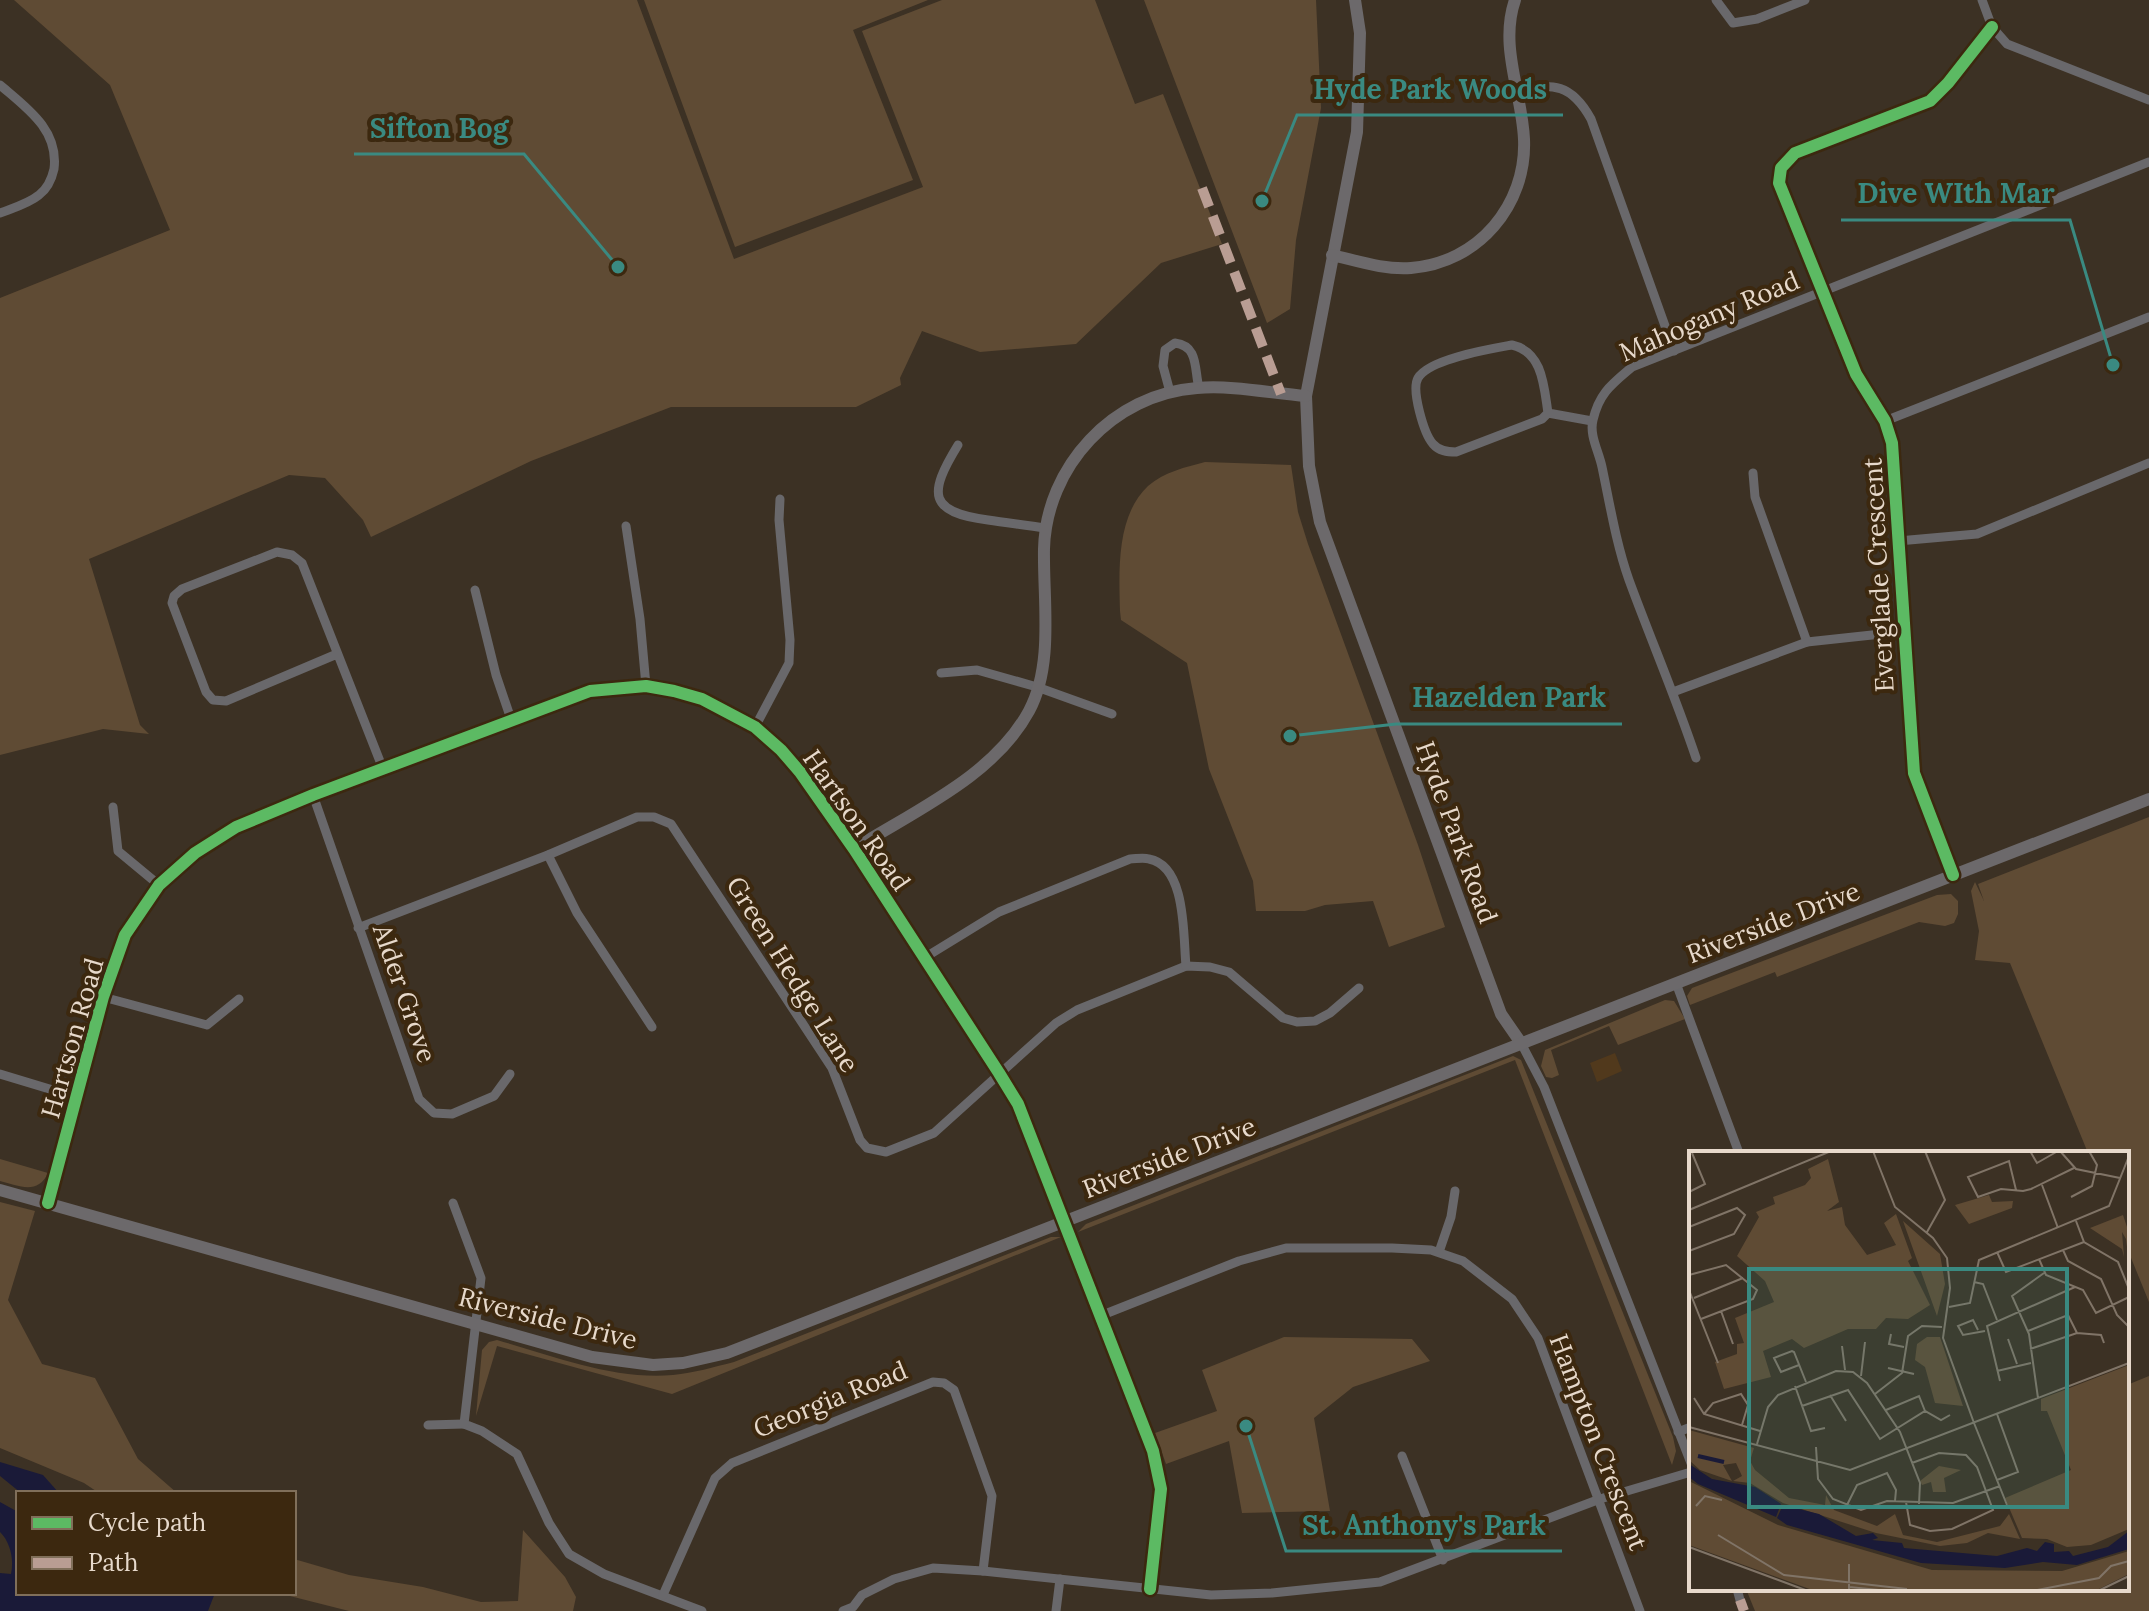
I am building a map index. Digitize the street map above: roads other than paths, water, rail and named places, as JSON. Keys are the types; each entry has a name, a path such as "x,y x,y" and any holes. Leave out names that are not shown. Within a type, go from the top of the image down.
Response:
{"main road":[{"name":"Hyde Park Road","path":"1355,0 1360,33 1357,132 1306,396 1309,466 1320,522 1501,1014 1521,1043"},
{"path":"1332,255 1388,268 1411,268 1435,264 1491,233 1519,181 1524,156 1510,37 1510,14 1515,0"},
{"path":"854,849 982,768 1011,738 1030,709 1044,656 1045,528 1051,500 1074,456 1105,426 1137,405 1170,392 1199,388 1306,396"},
{"name":"Hartson Road","path":"48,1203 103,997 125,935 159,885 195,853 236,827 313,795 590,691 646,686 702,699 755,727 800,772 854,849 1018,1104 1063,1222"},
{"name":"Riverside Drive","path":"0,1190 592,1357 653,1365 683,1363 727,1353 2149,799"}],"street":[{"path":"1716,0 1733,23 1757,19 1805,0"},
{"path":"1982,0 1992,27 2007,44 2149,100"},
{"name":"Everglade Crescent","path":"1953,875 1914,773 1892,443 1885,421 1856,374 1779,183 1781,168 1795,153 1930,101 1992,27"},
{"path":"0,85 39,119 54,146 55,159 53,177 42,194 0,213"},
{"path":"1517,89 1549,85 1569,91 1582,102 1591,119 1674,351"},
{"name":"Mahogany Road","path":"1592,421 1604,390 1632,367 2149,162"},
{"path":"1885,421 2149,317"},
{"path":"1170,392 1163,366 1165,350 1175,343 1185,344 1194,354 1199,388"},
{"path":"1512,345 1523,348 1537,364 1548,413 1542,419 1456,452 1445,452 1428,437 1415,392 1418,379 1431,366 1512,345"},
{"path":"1548,413 1592,421 1591,431 1629,579 1696,758"},
{"path":"958,445 944,468 938,491 946,510 959,516 1045,528"},
{"path":"1898,541 1977,534 2149,463"},
{"path":"1753,473 1755,497 1807,642"},
{"path":"755,727 789,663 780,499"},
{"path":"626,526 646,686"},
{"path":"337,654 226,701 213,700 206,692 172,603 174,596 182,589 277,552 292,555 302,563 383,769"},
{"path":"475,590 496,675 512,722"},
{"path":"1673,692 1807,642 1903,635"},
{"path":"941,673 977,670 1037,687 1112,714"},
{"name":"Alder Grove","path":"313,795 419,1099 434,1113 452,1114 494,1096 510,1074"},
{"path":"113,807 118,851 159,885"},
{"name":"Green Hedge Lane","path":"358,928 548,855 637,817 654,817 671,824 832,1068 860,1140 867,1148 886,1152 934,1133 1056,1023 1077,1010 1186,966 1229,972 1283,1018 1297,1022 1315,1021 1330,1013 1359,988"},
{"path":"548,855 577,913 652,1027"},
{"path":"924,958 999,912 1130,859 1150,859 1162,864 1175,881 1181,905 1186,966"},
{"path":"1676,983 1738,1151"},
{"path":"103,997 207,1025 239,999"},
{"name":"Hyde Park Road","path":"1521,1043 1544,1087 1689,1458"},
{"path":"0,1074 76,1097"},
{"path":"1439,1252 1451,1217 1455,1191"},
{"path":"453,1203 481,1278 464,1424"},
{"name":"Hartson Road","path":"1063,1222 1153,1451 1161,1489 1150,1589"},
{"name":"Hampton Crescent","path":"1100,1316 1239,1261 1286,1248 1392,1248 1439,1252 1463,1261 1512,1299 1538,1338 1640,1611"},
{"name":"Georgia Road","path":"663,1595 715,1478 732,1463 933,1382 944,1383 954,1390 992,1496 983,1571"},
{"path":"428,1425 464,1424 482,1431 517,1454 549,1523 569,1554 604,1574 702,1611"},
{"path":"1678,1432 1689,1428"},
{"path":"1402,1456 1443,1560"},
{"path":"850,1610 862,1595 872,1589 933,1568 1211,1595 1342,1588 1380,1582 1600,1499 1689,1473"},
{"path":"1056,1611 1060,1579"},
{"path":"1738,1591 1740,1600"}],"place":[{"name":"Hyde Park Woods","path":"1262,201"},
{"name":"Sifton Bog","path":"618,267"},
{"name":"Dive WIth Mar","path":"2113,365"},
{"name":"Hazelden Park","path":"1290,736"},
{"name":"St. Anthony's Park","path":"1246,1426"}]}
